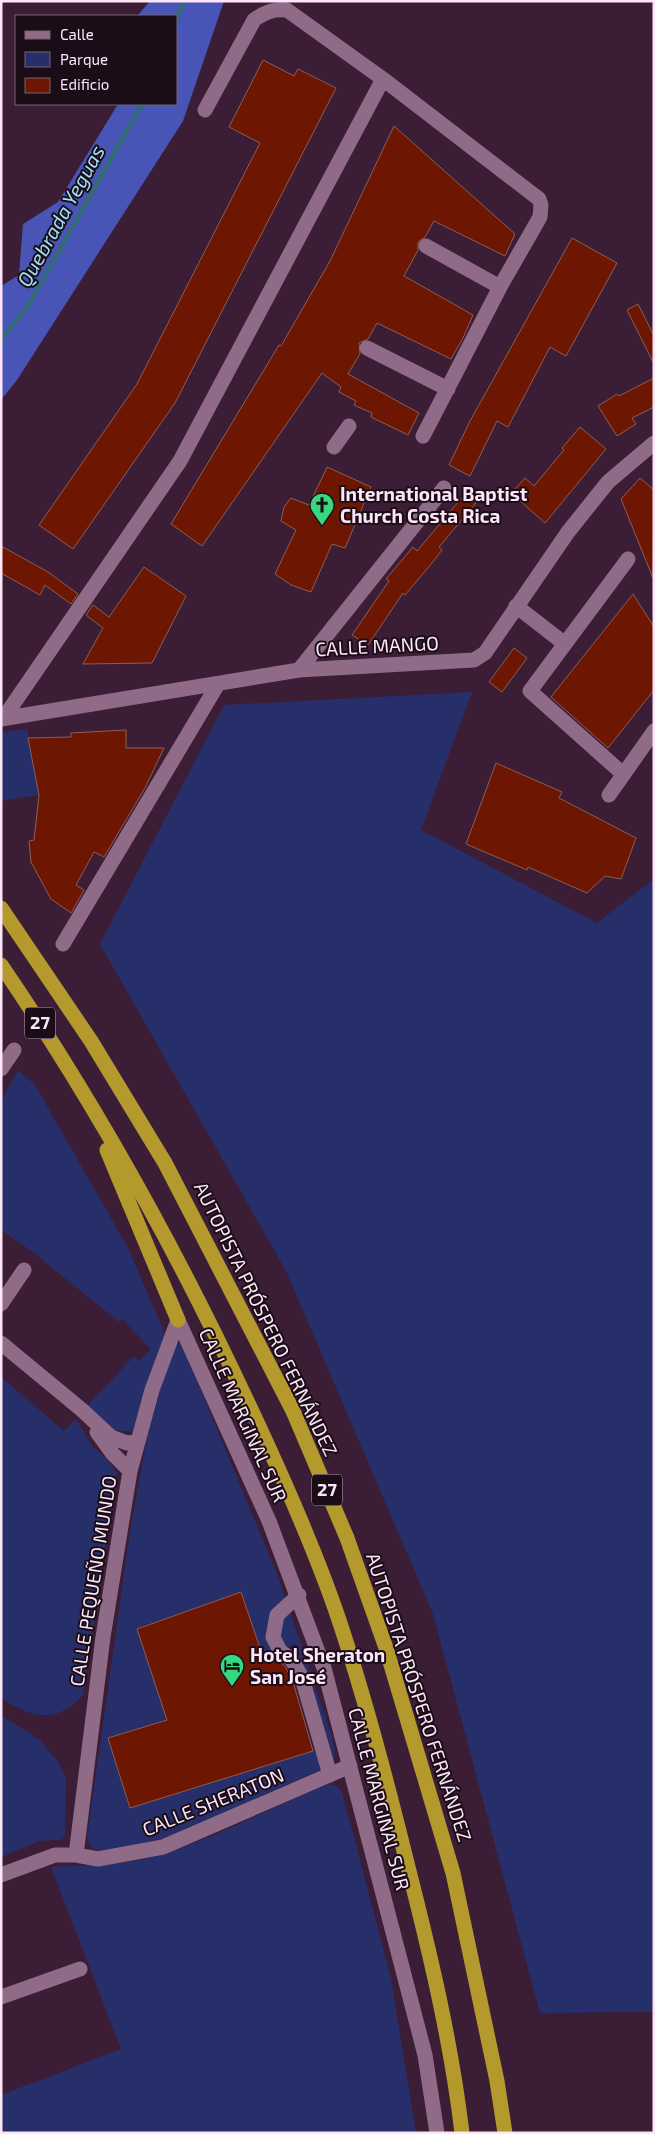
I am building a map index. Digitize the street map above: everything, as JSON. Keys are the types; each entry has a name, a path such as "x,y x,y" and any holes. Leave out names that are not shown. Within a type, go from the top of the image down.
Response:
{"highway":[{"name":"AUTOPISTA PRÓSPERO FERNÁNDEZ","path":"1,908 91,1041 165,1163 293,1411 348,1538 386,1648 453,1873 497,2081 505,2133"},
{"name":"27","path":"1,965 77,1082 149,1206 219,1340 272,1453 338,1617 371,1726 427,1943 462,2133"},
{"path":"77,1082 178,1320"}],"street":[{"path":"205,110 254,20 264,13 275,9 287,10 383,78 539,199 541,205 540,217 500,287 423,436"},
{"path":"2,719 180,461 383,78"},
{"path":"426,246 500,287"},
{"path":"367,348 448,388"},
{"path":"334,447 349,426"},
{"name":"CALLE MANGO","path":"2,719 299,670 474,660 485,653 568,532 608,482 653,446"},
{"path":"299,670 444,488"},
{"path":"623,774 530,690 628,559"},
{"path":"516,606 564,644"},
{"path":"63,944 218,684"},
{"path":"609,795 654,731"},
{"path":"1,1069 14,1050"},
{"path":"1,1304 24,1270"},
{"name":"CALLE PEQUEÑO MUNDO","path":"76,1855 103,1637 130,1471 152,1390 178,1320"},
{"name":"CALLE MARGINAL SUR","path":"178,1320 269,1521 299,1595 324,1668 425,2055 437,2133"},
{"path":"1,1343 82,1410 110,1437 127,1443 137,1442"},
{"path":"82,1410 113,1454 130,1471"},
{"path":"299,1595 277,1615 274,1637 280,1651 292,1660 302,1678 330,1775"},
{"name":"CALLE SHERATON","path":"1,1875 46,1857 76,1855 98,1859 163,1847 350,1766"},
{"path":"1,1998 80,1969"}],"green space":[{"path":"472,692 421,830 597,923 654,879 654,2012 540,2013 433,1614 286,1271 100,944 224,705"},
{"path":"27,729 39,795 1,801 1,732"},
{"path":"18,1070 35,1085 128,1248 166,1336 136,1432 108,1430 84,1409 134,1356 139,1361 151,1349 122,1319 119,1322 34,1253 1,1230 1,1101"},
{"path":"181,1342 279,1579 332,1737 335,1754 333,1764 173,1836 109,1851 96,1850 90,1846 87,1838 130,1531 151,1415 174,1347","holes":["241,1592 262,1654 296,1644 327,1747 130,1808 108,1738 167,1719 137,1628"]},
{"path":"1,1377 64,1431 76,1419 92,1446 106,1458 117,1473 83,1695 73,1705 53,1714 33,1714 1,1698"},
{"path":"1,1715 40,1740 58,1762 66,1778 65,1834 59,1840 40,1841 1,1857"},
{"path":"329,1784 337,1786 342,1792 391,1978 416,2133 1,2133 1,2095 121,2049 51,1867 120,1863 166,1853 190,1845"}],"shaded area":[{"path":"150,1 224,1 183,121 17,380 1,400 1,286 19,275 23,224 58,202 117,105 178,105 178,15 138,15"}],"building":[{"path":"263,60 294,76 298,69 336,88 175,403 73,549 39,525 137,384 260,143 229,127"},
{"path":"394,126 515,234 505,256 434,221 425,237 418,242 418,250 404,276 473,315 463,338 451,359 377,323 368,339 359,343 360,354 348,374 419,413 408,435 371,417 372,413 354,405 356,401 339,392 341,387 322,373 202,546 171,524 279,345 281,346 330,261"},
{"path":"572,238 617,263 566,356 550,347 508,427 497,421 470,476 449,465 470,421"},
{"path":"638,304 654,336 654,364 627,310"},
{"path":"654,378 654,407 632,418 636,424 617,436 598,406 617,394 619,396"},
{"path":"580,427 606,449 545,523 511,493 525,478 534,486 564,450 562,448"},
{"name":"International Baptist Church Costa Rica","path":"327,467 371,487 345,548 332,544 311,592 291,585 275,574 296,530 281,521 284,507 291,498 309,505"},
{"path":"640,478 654,490 653,578 621,499"},
{"path":"465,494 476,503 439,547 442,550 432,563 405,595 403,593 368,645 352,635 389,581 386,579 413,547 417,551"},
{"path":"1,546 48,572 78,594 71,604 45,585 40,595 1,573"},
{"path":"144,567 186,596 152,663 83,664 103,628 86,615 93,605 109,617"},
{"path":"633,594 654,627 654,690 608,748 551,697"},
{"path":"514,648 527,658 502,692 489,682"},
{"path":"126,730 126,748 164,748 145,788 104,857 94,852 76,885 84,890 71,913 51,899 31,862 29,841 34,840 39,795 28,738 71,737 71,733"},
{"path":"496,763 562,792 559,798 636,838 621,879 605,876 587,893 528,867 527,870 466,844"},
{"name":"Hotel Sheraton San José","path":"241,1592 262,1654 270,1652 274,1658 285,1666 293,1682 313,1751 130,1808 108,1738 167,1720 137,1629"}],"waterway":[{"name":"Quebrada Yeguas","path":"178,15 184,1"},
{"name":"Quebrada Yeguas","path":"1,339 28,306 141,105"}],"place":[{"name":"International Baptist Church Costa Rica","path":"322,526"},
{"name":"Hotel Sheraton San José","path":"232,1687"}]}
